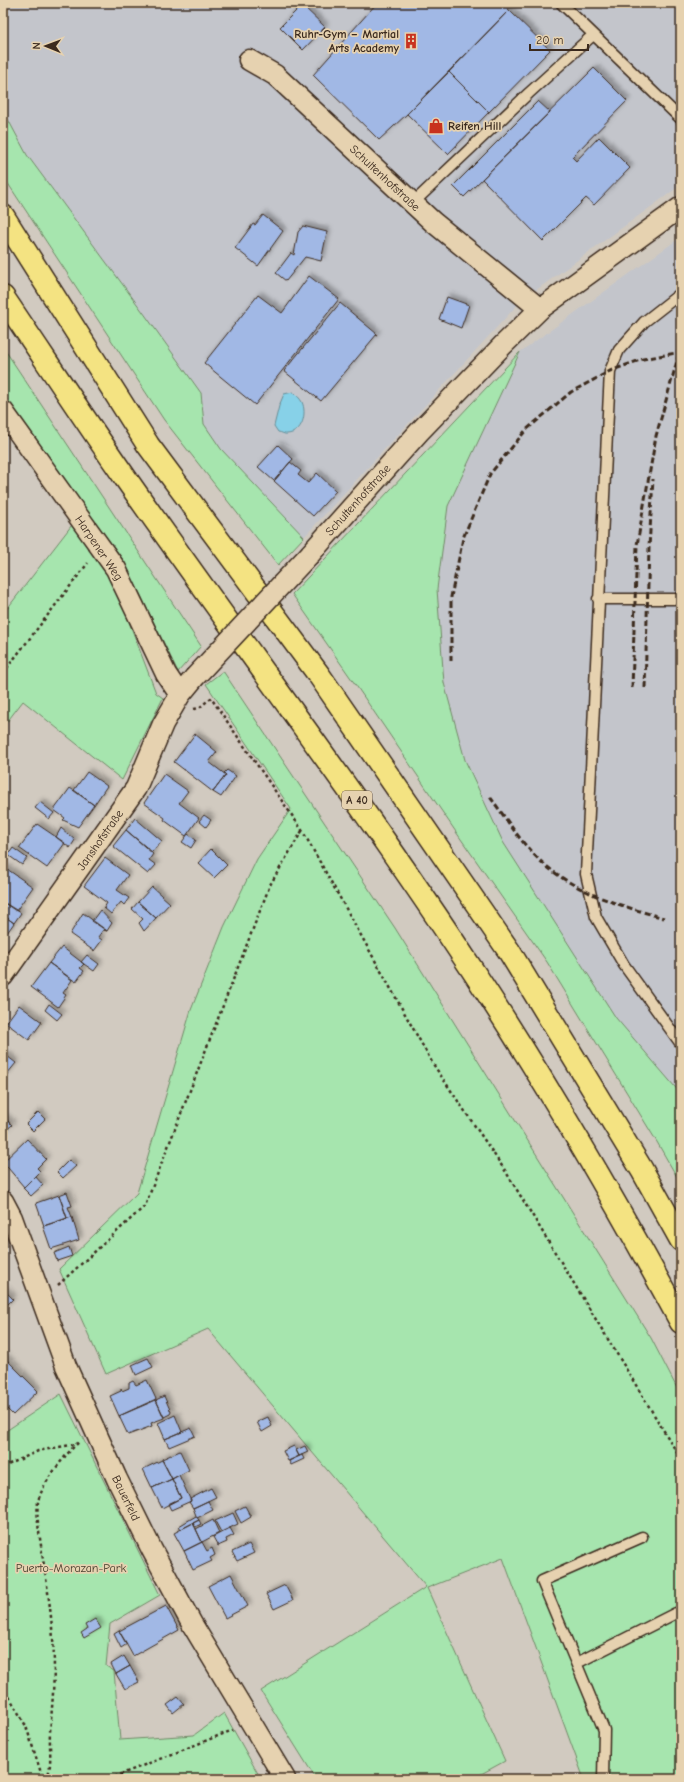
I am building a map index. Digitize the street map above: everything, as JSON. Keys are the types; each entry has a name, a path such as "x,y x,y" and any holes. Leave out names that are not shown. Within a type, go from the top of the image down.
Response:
{"highway":[{"path":"3,216 148,445 319,675 509,951 642,1170 681,1240"},
{"name":"A 40","path":"3,297 124,476 382,834 474,972 542,1079 607,1188 681,1322"}],"street":[{"name":"Schultenhofstraße","path":"249,60 275,75 433,222 540,309"},
{"name":"Schultenhofstraße","path":"180,695 194,678 310,554 419,432 540,309 681,208"},
{"name":"Harpener Weg","path":"3,411 116,569 166,674 180,695"},
{"name":"Janshofstraße","path":"3,976 136,788 163,724 180,695"},
{"name":"Bauerfeld","path":"3,1200 12,1218 66,1366 117,1480 192,1624 285,1779"}],"lane":[{"path":"561,3 681,119"},
{"path":"413,203 593,34"},
{"path":"681,293 644,322 619,350 610,371 586,874 596,917 624,965 681,1044"},
{"path":"598,599 681,599"},
{"path":"603,1779 604,1730 542,1581 642,1537"},
{"path":"576,1663 676,1613"}],"path":[{"path":"3,673 93,557"},
{"path":"211,698 302,830 433,1064 506,1172 681,1459"},
{"path":"41,1300 145,1206 270,885 302,830"},
{"path":"45,1779 50,1772 54,1653 53,1629 39,1529 38,1501 48,1481 77,1444 94,1429"},
{"path":"3,1467 38,1451 77,1444"},
{"path":"3,1686 26,1726 45,1779"},
{"path":"109,1779 251,1722"}],"shaded area":[{"path":"3,3 681,3 681,185 521,301 304,537 221,449 204,424 201,393 27,155 3,110"},
{"path":"681,237 681,1094 616,1018 503,842 465,760 444,683 437,589 448,506 520,352"}],"green space":[{"path":"3,110 27,155 201,393 204,424 221,449 304,537 278,565 164,420 3,176"},
{"path":"3,347 201,646 178,672 124,561 3,396"},
{"path":"520,352 448,506 437,589 444,683 465,760 503,842 616,1018 681,1094 681,1184 547,962 292,594"},
{"path":"75,521 115,585 156,693 163,698 122,780 23,701 3,727 3,614"},
{"path":"223,671 395,928 651,1338 681,1396 681,1779 584,1779 503,1558 427,1588 505,1761 472,1779 316,1779 261,1691 426,1587 208,1329 106,1374 59,1269 137,1193 191,1010 224,927 257,859 291,809 206,684"},
{"name":"Puerto-Morazan-Park","path":"61,1394 160,1595 110,1624 106,1666 114,1671 120,1740 194,1735 224,1713 261,1779 3,1779 3,1433"}],"water":[{"path":"293,392 302,402 304,417 297,430 292,433 285,434 278,432 274,426 284,394"}],"building":[{"name":"Ruhr-Gym – Martial Arts Academy","path":"377,3 503,3 509,10 407,114 379,140 313,75"},
{"path":"302,5 325,27 303,50 280,27"},
{"path":"509,10 550,50 489,112 449,72"},
{"path":"594,68 627,101 572,157 576,161 599,137 630,168 594,205 586,198 543,241 482,179"},
{"path":"449,72 489,112 448,154 407,114"},
{"path":"538,101 550,112 464,197 453,186"},
{"path":"263,215 283,231 258,266 235,248 253,224 255,225"},
{"path":"303,226 327,232 321,261 305,257 286,281 276,273 291,253 294,255 298,232"},
{"path":"309,276 339,299 255,405 204,363 258,295 282,313"},
{"path":"447,297 469,305 461,328 439,319"},
{"path":"340,303 377,334 321,401 284,371"},
{"path":"278,445 293,459 274,481 258,467"},
{"path":"290,462 301,471 298,475 308,483 317,473 336,491 313,516 274,481"},
{"path":"195,734 217,752 209,762 226,775 213,792 174,762"},
{"path":"227,770 236,776 221,797 213,792 226,775 224,773"},
{"path":"87,772 107,786 94,805 74,790"},
{"path":"164,774 188,791 179,803 199,818 186,836 144,803"},
{"path":"70,788 94,805 78,827 63,820 65,818 54,810"},
{"path":"40,802 54,813 49,819 35,808"},
{"path":"204,815 211,820 206,827 199,821"},
{"path":"135,818 162,841 152,852 126,830"},
{"path":"37,824 65,843 47,868 19,848"},
{"path":"61,828 75,840 70,848 56,837"},
{"path":"126,830 153,854 149,860 156,865 148,874 113,846"},
{"path":"188,834 196,840 191,848 182,842"},
{"path":"13,848 27,858 22,865 8,855"},
{"path":"211,849 227,865 214,878 198,863"},
{"path":"105,858 128,875 117,890 129,898 124,905 121,902 111,914 104,908 107,903 84,886"},
{"path":"4,867 33,887 16,911 3,902"},
{"path":"152,887 170,903 156,918 138,902"},
{"path":"3,902 21,913 14,923 3,915"},
{"path":"138,902 156,918 144,931 139,923 143,919 132,909"},
{"path":"100,910 112,923 107,931 92,921"},
{"path":"83,913 107,931 103,930 98,937 102,940 94,951 70,934"},
{"path":"3,915 14,923 7,933 3,930"},
{"path":"62,947 84,964 80,968 84,971 76,982 49,963"},
{"path":"87,955 99,964 94,971 81,962"},
{"path":"49,963 72,980 63,993 66,995 58,1007 31,987"},
{"path":"49,1004 62,1014 57,1020 45,1010"},
{"path":"19,1005 42,1022 29,1040 6,1023"},
{"path":"3,1053 16,1063 3,1079"},
{"path":"38,1112 45,1119 33,1131 26,1124"},
{"path":"3,1116 12,1125 3,1133"},
{"path":"27,1139 46,1159 37,1168 40,1171 24,1187 3,1162"},
{"path":"69,1160 76,1166 63,1178 57,1172"},
{"path":"35,1176 43,1185 31,1196 23,1188"},
{"path":"67,1192 72,1206 68,1207 72,1217 67,1218 59,1195"},
{"path":"59,1195 67,1218 44,1226 36,1203"},
{"path":"72,1217 79,1240 51,1249 43,1226"},
{"path":"69,1247 72,1256 57,1261 54,1253"},
{"path":"3,1289 13,1299 3,1309"},
{"path":"3,1356 38,1391 13,1415 3,1405"},
{"path":"148,1358 153,1367 136,1375 132,1365"},
{"path":"147,1380 156,1399 119,1416 110,1396 121,1391 121,1389 122,1391 129,1388 129,1383 133,1381 136,1385"},
{"path":"164,1396 171,1412 164,1417 156,1400"},
{"path":"156,1400 164,1418 151,1423 152,1426 128,1435 119,1416"},
{"path":"175,1415 182,1432 165,1439 158,1423"},
{"path":"268,1417 272,1426 262,1432 257,1422"},
{"path":"191,1428 195,1436 169,1447 165,1439"},
{"path":"294,1446 299,1456 288,1461 283,1451"},
{"path":"305,1446 308,1452 299,1456 296,1450"},
{"path":"180,1451 189,1470 172,1479 162,1459"},
{"path":"302,1455 304,1459 291,1465 289,1461"},
{"path":"162,1460 172,1479 152,1488 143,1469"},
{"path":"179,1475 191,1501 171,1510 168,1504 181,1498 172,1479"},
{"path":"172,1479 181,1498 162,1508 152,1488"},
{"path":"211,1488 216,1497 193,1508 189,1502 191,1501 190,1499"},
{"path":"208,1501 213,1510 197,1518 193,1508"},
{"path":"245,1506 251,1517 241,1523 235,1511"},
{"path":"233,1513 238,1524 221,1532 215,1521"},
{"path":"196,1516 199,1520 181,1529 179,1526"},
{"path":"199,1520 201,1524 195,1527 193,1523"},
{"path":"213,1520 219,1533 202,1542 196,1529"},
{"path":"193,1523 202,1542 184,1551 174,1533"},
{"path":"230,1528 234,1535 226,1539 227,1542 218,1546 213,1537"},
{"path":"202,1542 207,1551 212,1548 215,1555 210,1558 212,1561 193,1570 184,1551"},
{"path":"249,1544 254,1553 237,1561 232,1552"},
{"path":"231,1574 248,1606 225,1618 208,1586"},
{"path":"285,1585 293,1600 274,1609 266,1594"},
{"path":"166,1606 179,1630 133,1656 119,1631"},
{"path":"95,1619 101,1628 84,1638 81,1633 87,1629 85,1625"},
{"path":"119,1631 127,1644 121,1648 114,1634"},
{"path":"124,1656 130,1666 116,1674 111,1664"},
{"path":"130,1666 139,1682 125,1689 116,1674"},
{"path":"178,1697 184,1704 173,1713 167,1705"}],"railway":[{"path":"632,688 637,545 656,436 681,347"},
{"path":"451,661 451,597 463,538 490,474 526,430 571,392 610,371 643,359 681,352"},
{"path":"645,688 649,548 653,479"},
{"path":"490,797 528,848 557,874 573,884 608,901 664,918"}],"place":[{"name":"Ruhr-Gym – Martial Arts Academy","path":"411,41"},
{"name":"Reifen Hill","path":"436,126"}]}
